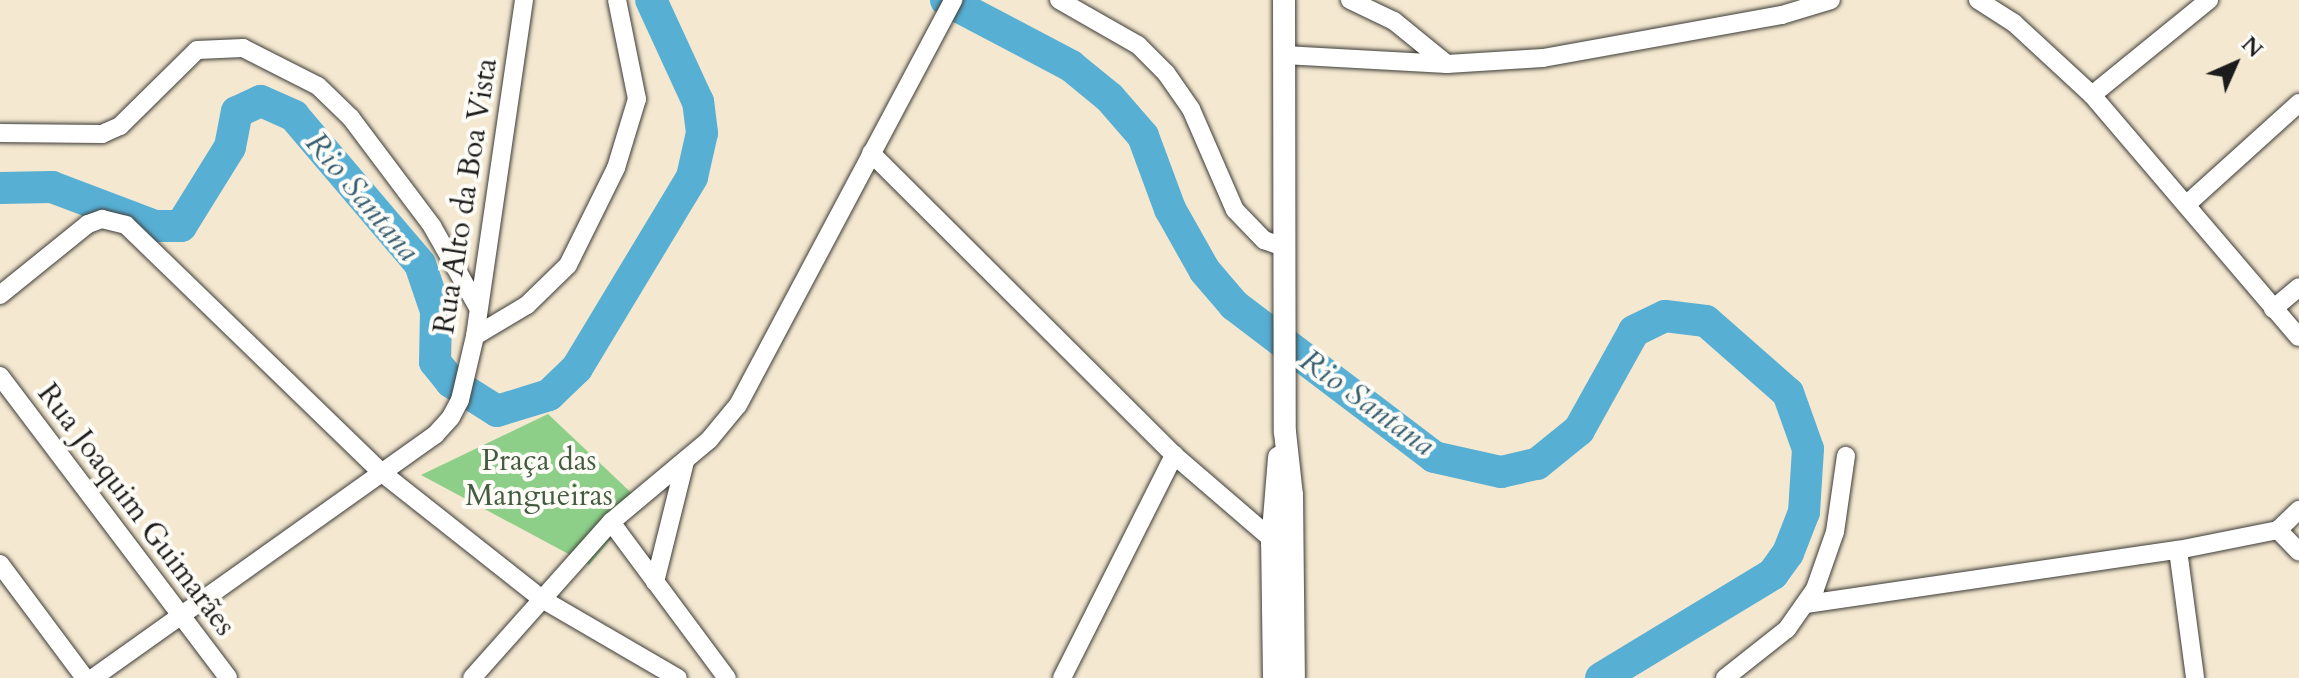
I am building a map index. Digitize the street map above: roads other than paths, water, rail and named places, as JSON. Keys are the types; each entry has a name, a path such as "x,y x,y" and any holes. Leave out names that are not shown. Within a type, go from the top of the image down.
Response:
{"main road":[{"path":"1284,0 1285,432 1294,552 1294,678"},
{"path":"1274,678 1272,543 1285,432"}],"street":[{"name":"Rua Alto da Boa Vista","path":"381,472 435,435 460,400 475,336 524,0"},
{"path":"475,336 527,305 568,265 616,168 637,99 617,0"},
{"path":"1059,0 1138,45 1166,73 1191,109 1235,210 1264,240 1283,247"},
{"path":"1350,0 1415,35 1447,64"},
{"path":"1284,55 1447,64 1586,52 1782,15 1831,0"},
{"path":"1978,0 2014,23 2092,95 2299,337"},
{"path":"2092,95 2209,0"},
{"path":"472,678 611,522 685,462 738,405 952,3"},
{"path":"0,133 102,134 120,126 197,50 243,48 318,86 351,118 424,215 477,306"},
{"path":"2186,205 2299,103"},
{"path":"871,153 1174,455 1272,543 1294,552"},
{"path":"0,295 88,224 116,221 168,262 381,472 542,599 678,678"},
{"path":"2273,309 2299,287"},
{"name":"Rua Joaquim Guimarães","path":"0,376 228,678"},
{"path":"1062,678 1174,455"},
{"path":"1725,678 1787,629 1806,604 1832,542 1846,456"},
{"path":"655,582 685,462"},
{"path":"93,678 381,472"},
{"path":"1806,604 2178,550 2278,530 2299,510"},
{"path":"611,522 727,678"},
{"path":"2278,530 2299,552"},
{"path":"2178,550 2195,678"},
{"path":"0,564 85,678"}],"waterway":[{"name":"Rio Santana","path":"0,188 52,187 155,226 181,226 230,147 237,112 261,101 294,116 420,264 436,311 435,362 451,382 497,411 549,395 577,368 692,177 702,133 698,102 651,0"},
{"name":"Rio Santana","path":"946,0 1071,66 1110,98 1143,136 1170,209 1205,271 1234,305 1434,457 1501,472 1537,464 1579,430 1634,331 1665,316 1706,321 1788,393 1808,449 1804,512 1788,553 1773,574 1601,678"}],"park label":[{"name":"Praça das Mangueiras","path":"539,478"}]}
